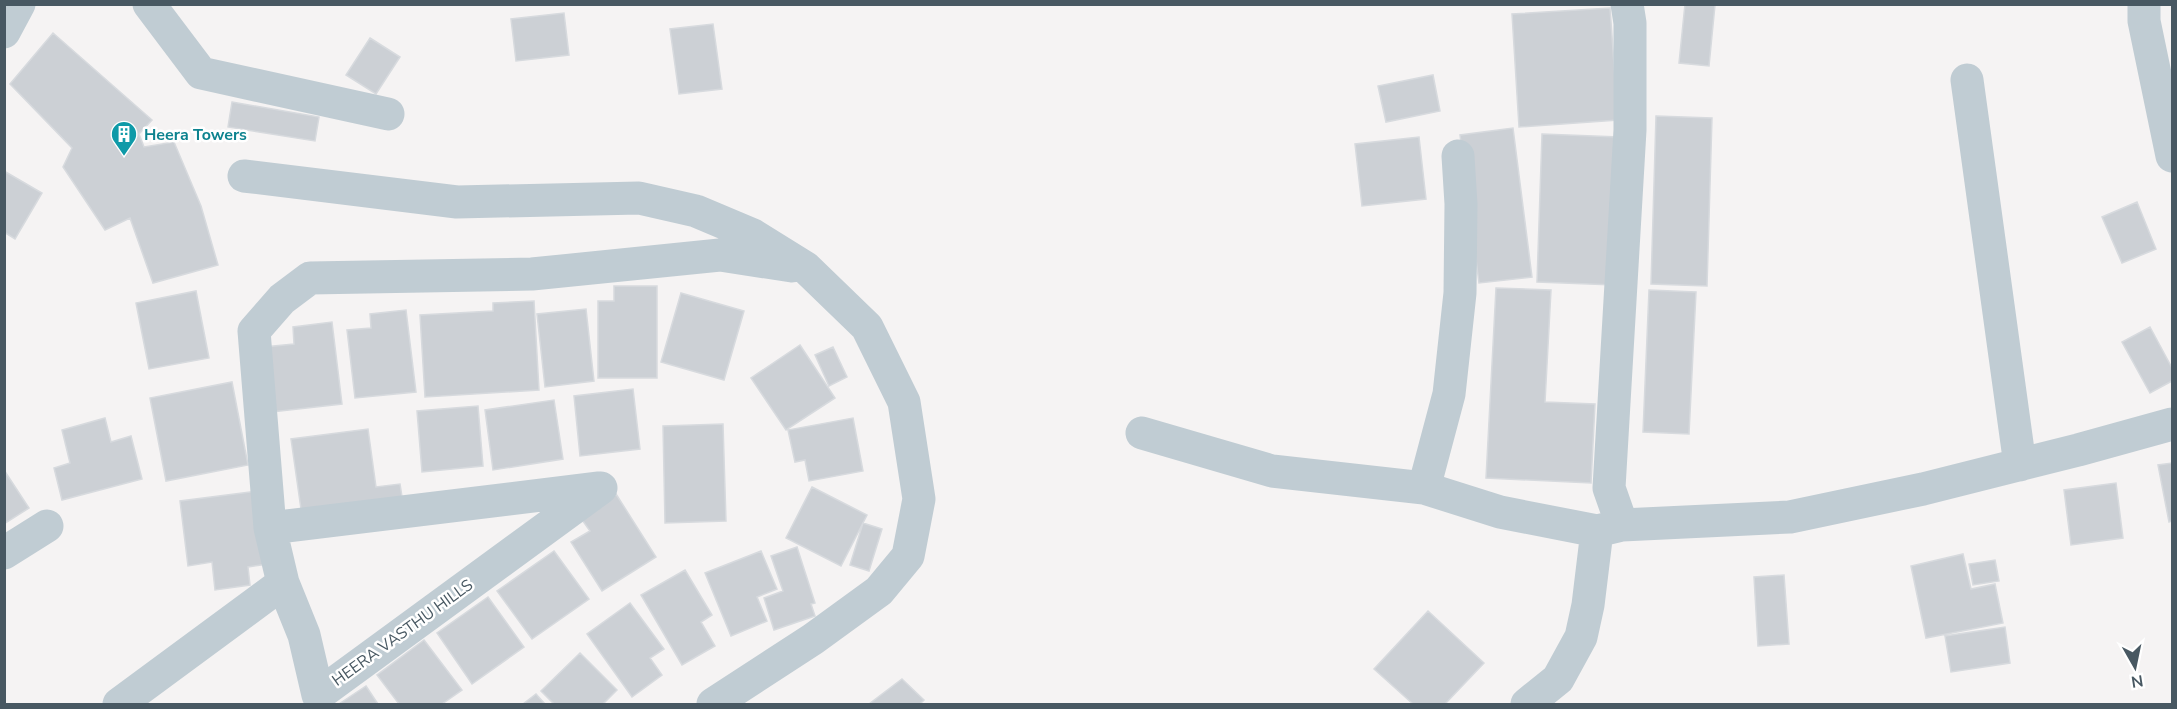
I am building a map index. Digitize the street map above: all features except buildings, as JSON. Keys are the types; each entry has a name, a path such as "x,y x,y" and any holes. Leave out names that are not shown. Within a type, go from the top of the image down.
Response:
{"street":[{"path":"4,32 19,4"},
{"path":"149,4 201,73 388,114"},
{"path":"1527,705 1558,678 1581,637 1609,528 1609,488 1630,130 1630,23 1627,4"},
{"path":"2144,4 2144,21 2172,156"},
{"path":"1967,80 2020,465"},
{"path":"1424,488 1449,394 1460,293 1461,204 1458,156"},
{"path":"244,176 457,202 639,198 696,211 753,235 806,268 867,327 904,402 919,499 908,556 879,591 813,639 713,705"},
{"name":"HEERA VASTHU HILLS","path":"270,528 601,488 317,700 304,635 283,583 270,528 254,331 282,300 310,278 532,274 720,255 806,268"},
{"path":"1142,433 1272,471 1424,488 1500,512 1609,528 1790,517 1923,489 2172,424"},
{"path":"4,553 47,526"},
{"path":"119,705 283,583"}],"place":[{"name":"Heera Towers","path":"124,157"}]}
